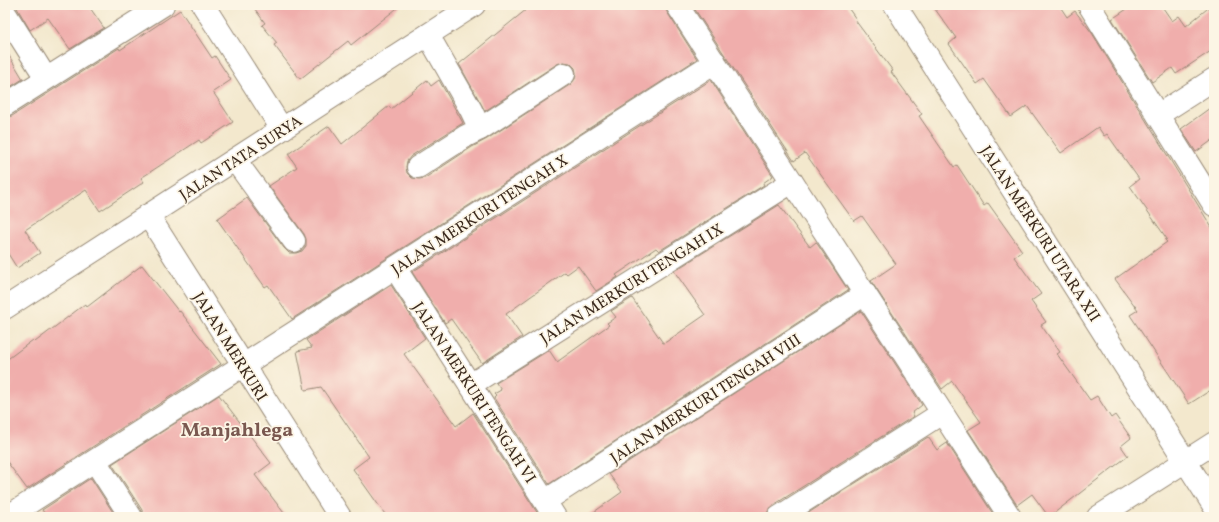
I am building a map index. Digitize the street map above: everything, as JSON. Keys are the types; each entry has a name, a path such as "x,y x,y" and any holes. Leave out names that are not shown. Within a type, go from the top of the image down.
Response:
{"street":[{"path":"5,105 164,5"},
{"path":"203,5 282,129"},
{"name":"JALAN TATA SURYA","path":"5,308 474,5"},
{"path":"677,5 1010,517"},
{"name":"JALAN MERKURI UTARA XII","path":"895,5 1214,506"},
{"path":"1089,5 1214,205"},
{"path":"5,13 46,78"},
{"path":"428,35 480,128"},
{"name":"JALAN MERKURI TENGAH X","path":"7,517 715,62"},
{"path":"418,168 564,74"},
{"path":"1158,115 1214,79"},
{"path":"235,160 294,241"},
{"name":"JALAN MERKURI TENGAH IX","path":"470,385 792,182"},
{"name":"JALAN MERKURI","path":"148,215 340,517"},
{"name":"JALAN MERKURI TENGAH VI","path":"395,268 550,509"},
{"name":"JALAN MERKURI TENGAH VIII","path":"550,509 865,294"},
{"path":"780,517 942,413"},
{"path":"1098,517 1214,443"},
{"path":"95,461 130,517"}],"building":[{"path":"22,5 88,5 104,28 70,49 48,18 30,30 17,8"},
{"path":"252,5 401,5 351,45 348,41 300,79 274,45 277,43 262,25 265,23"},
{"path":"532,5 665,5 667,12 697,59 292,319 268,285 265,287 217,219 247,198 289,253 302,251 306,246 304,234 269,186 297,167 288,154 329,126 342,144 389,106 391,109 427,80 431,86 439,80 463,123 411,156 407,161 407,173 412,178 425,178 571,84 575,79 575,68 570,63 563,62 557,64 485,111 459,64"},
{"path":"692,5 846,5 856,19 855,20 893,71 891,72 922,114 919,116 954,167 957,165 984,206 988,203 1022,251 1014,257 1041,294 1031,301 1046,322 1041,325 1060,352 1057,354 1090,400 1097,396 1111,418 1115,415 1131,438 1121,446 1128,456 1049,517 1032,494 1017,505 968,430 981,422 952,381 942,389 871,281 896,264 862,216 854,221 805,153 794,161"},
{"path":"932,5 1059,5 1067,17 1075,11 1092,33 1214,231 1214,388 1189,404 1130,315 1138,310 1115,279 1167,242 1165,240 1167,239 1130,186 1139,179 1107,134 1104,136 1098,127 1061,153 1027,106 1011,117 984,79 977,84 949,44 956,38"},
{"path":"1133,5 1161,5 1172,21 1179,16 1186,26 1214,5 1214,49 1176,74 1172,68 1152,82 1112,19"},
{"path":"180,10 212,58 215,56 231,80 213,92 233,122 201,143 199,140 141,178 144,182 100,211 86,190 25,230 40,253 17,268 5,249 5,117 12,116 119,48 120,50"},
{"path":"5,49 23,79 5,90"},
{"path":"711,80 773,176 763,183 764,185 659,251 656,248 616,275 618,277 596,291 578,266 567,274 565,272 506,314 522,337 482,363 451,319 445,323 412,272"},
{"path":"1214,105 1214,139 1196,152 1181,129"},
{"path":"779,205 810,247 816,242 848,290 549,484 494,398 496,396 494,394 501,390 496,383 549,350 557,362 609,325 607,323 616,317 611,311 632,298 663,343 666,342 705,315 674,271"},
{"path":"142,265 221,364 27,489 5,459 5,361 33,340 35,342 85,304 87,307"},
{"path":"391,285 425,338 404,354 456,426 473,413 540,517 387,517 353,469 369,457 321,387 305,390 297,351 312,348 306,340"},
{"path":"861,311 922,405 912,413 914,416 772,506 768,511 767,517 587,517 622,492 609,474"},
{"path":"219,395 271,463 255,475 287,517 143,517 142,510 112,464"},
{"path":"928,437 937,450 947,443 995,517 802,517"},
{"path":"91,478 116,517 47,517 42,510"}],"district":[{"name":"Manjahlega","path":"237,429"}]}
